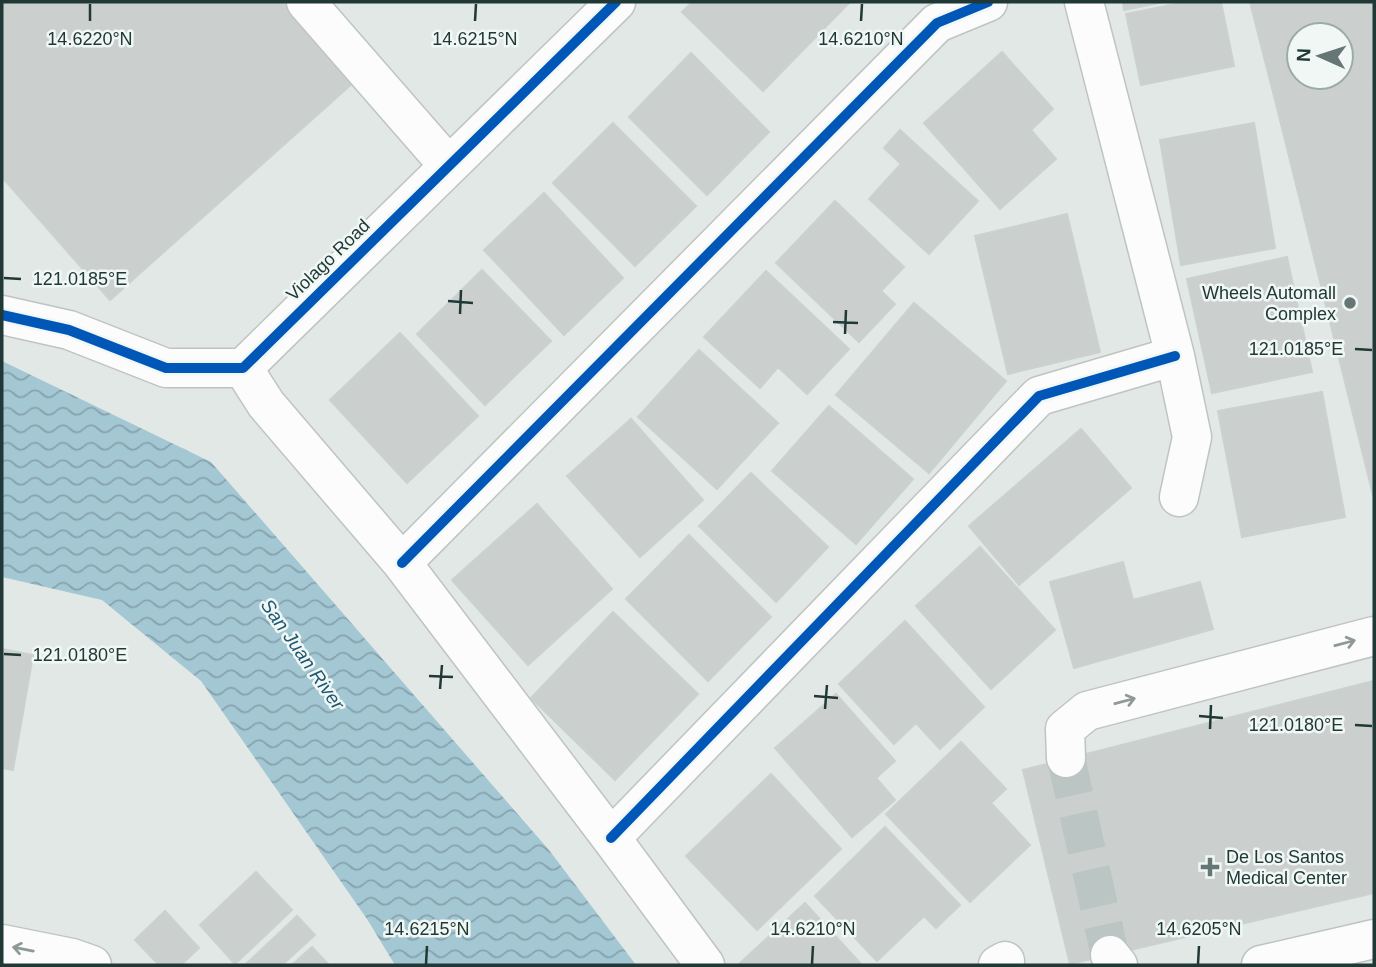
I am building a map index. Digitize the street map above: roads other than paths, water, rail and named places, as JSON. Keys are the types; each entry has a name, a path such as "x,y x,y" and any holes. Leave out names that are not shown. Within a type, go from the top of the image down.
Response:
{"street":[{"path":"306,2 449,166"},
{"name":"Violago Road","path":"243,368 616,2"},
{"path":"401,563 937,23 988,2"},
{"path":"1084,2 1175,356 1192,437 1179,497"},
{"path":"2,315 69,330 166,368 243,368 266,404 401,563 705,965"},
{"path":"611,838 1039,396 1175,356"},
{"path":"1066,758 1065,729 1087,711 1374,636"},
{"path":"1261,965 1374,939"},
{"path":"2,944 78,963"}],"water":[{"name":"San Juan River","path":"2,361 211,462 549,850 636,965 395,965 367,919 201,681 102,600 2,577"}],"tunnel":[{"path":"1066,758 1110,955"}],"place":[{"name":"Wheels Automall Complex","path":"1350,303"},
{"name":"De Los Santos Medical Center","path":"1210,867"}]}
